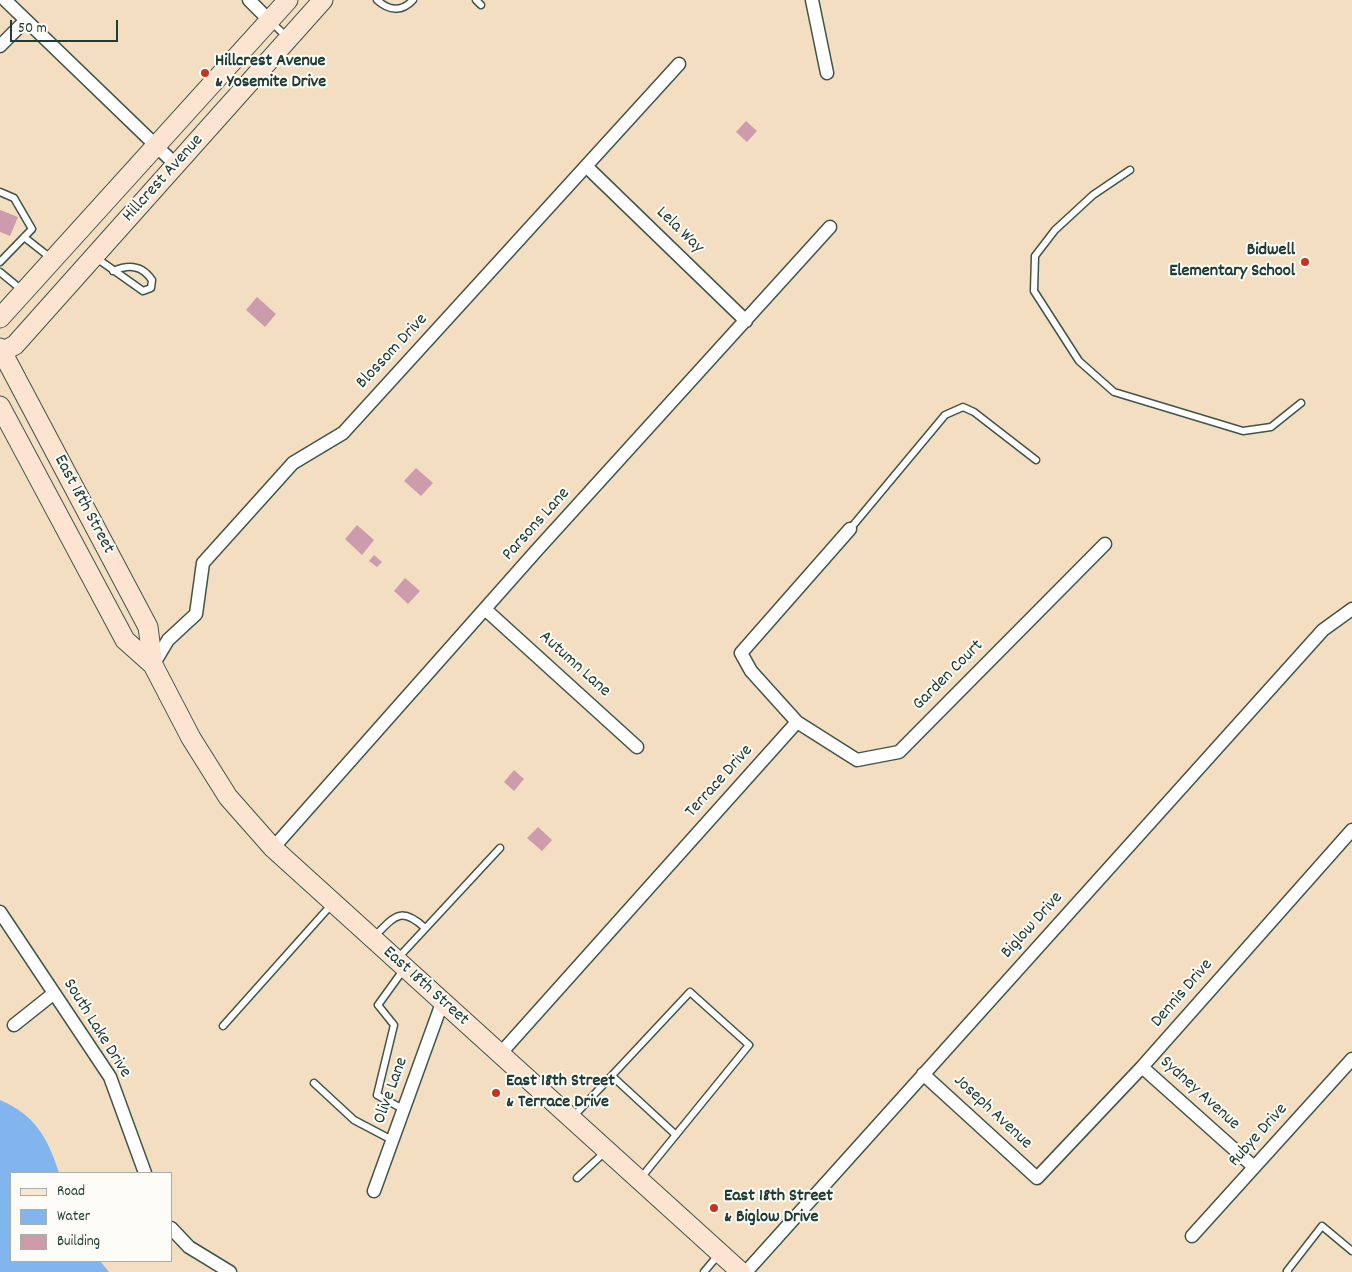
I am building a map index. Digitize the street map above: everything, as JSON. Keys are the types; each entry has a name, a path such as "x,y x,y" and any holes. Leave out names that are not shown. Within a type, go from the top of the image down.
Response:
{"main road":[{"name":"Hillcrest Avenue","path":"0,318 288,0"},
{"name":"Hillcrest Avenue","path":"1,351 15,345 324,0"},
{"name":"East 18th Street","path":"1,351 148,627 153,665 191,738 228,797 273,848 741,1272"},
{"name":"East 18th Street","path":"0,406 125,640 153,665"}],"street":[{"path":"5,0 176,165"},
{"path":"249,0 270,21"},
{"path":"812,0 827,73"},
{"path":"0,46 25,21"},
{"name":"Blossom Drive","path":"153,665 168,640 196,614 202,563 293,463 343,432 587,167 679,64"},
{"name":"Lela Way","path":"587,167 746,321"},
{"name":"Parsons Lane","path":"273,848 486,610 537,550 830,227"},
{"path":"797,722 751,671 742,653 850,529"},
{"name":"Garden Court","path":"797,722 857,760 899,752 1105,544"},
{"name":"Biglow Drive","path":"746,1272 1323,630 1352,609"},
{"name":"Autumn Lane","path":"486,610 637,747"},
{"name":"Terrace Drive","path":"500,1054 797,722"},
{"name":"Dennis Drive","path":"1037,1178 1142,1067 1352,830"},
{"name":"South Lake Drive","path":"0,912 110,1077 145,1172"},
{"path":"14,1025 53,994"},
{"name":"Olive Lane","path":"374,1191 442,1002"},
{"name":"Rubye Drive","path":"1192,1236 1352,1059"},
{"name":"Sydney Avenue","path":"1142,1067 1254,1167"},
{"name":"Joseph Avenue","path":"924,1074 1037,1178"},
{"path":"172,1229 189,1247 230,1272"}],"lane":[{"path":"377,0 393,10 407,6 413,0"},
{"path":"270,21 289,39"},
{"path":"1130,170 1093,195 1055,230 1035,256 1034,291 1079,360 1114,392 1243,431 1270,427 1301,403"},
{"path":"0,192 14,198 32,229 0,262"},
{"path":"24,238 53,260"},
{"path":"94,256 113,270 143,291 151,288 152,280 146,272 126,265 113,270"},
{"path":"0,272 24,292"},
{"path":"850,529 946,416 963,406 974,412 1036,460"},
{"path":"403,1109 376,1095 394,1025 378,1005 400,964 425,928 500,848"},
{"path":"223,1026 333,903"},
{"path":"372,938 394,917 404,914 412,917 425,928"},
{"path":"572,1119 690,992 749,1045 639,1180"},
{"path":"612,1076 676,1135"},
{"path":"314,1083 354,1120 392,1140"},
{"path":"577,1178 607,1150"},
{"path":"1288,1272 1287,1270 1322,1226 1352,1252"},
{"path":"704,1272 720,1253"}],"water":[{"path":"0,1100 31,1120 45,1138 59,1172 10,1172 10,1262 101,1262 109,1272 0,1272"}],"building":[{"path":"746,121 757,131 747,142 736,132"},
{"path":"0,210 18,217 10,236 0,232"},
{"path":"257,297 276,314 265,327 246,310"},
{"path":"416,468 433,483 421,496 404,481"},
{"path":"357,525 374,540 362,555 345,539"},
{"path":"374,555 382,562 377,567 369,561"},
{"path":"405,578 420,591 408,604 394,591"},
{"path":"514,770 524,779 514,791 504,782"},
{"path":"538,827 552,840 542,851 527,838"}],"place":[{"name":"Hillcrest Avenue & Yosemite Drive","path":"205,73"},
{"name":"Bidwell Elementary School","path":"1305,262"},
{"name":"East 18th Street & Terrace Drive","path":"496,1093"},
{"name":"East 18th Street & Biglow Drive","path":"714,1208"}]}
